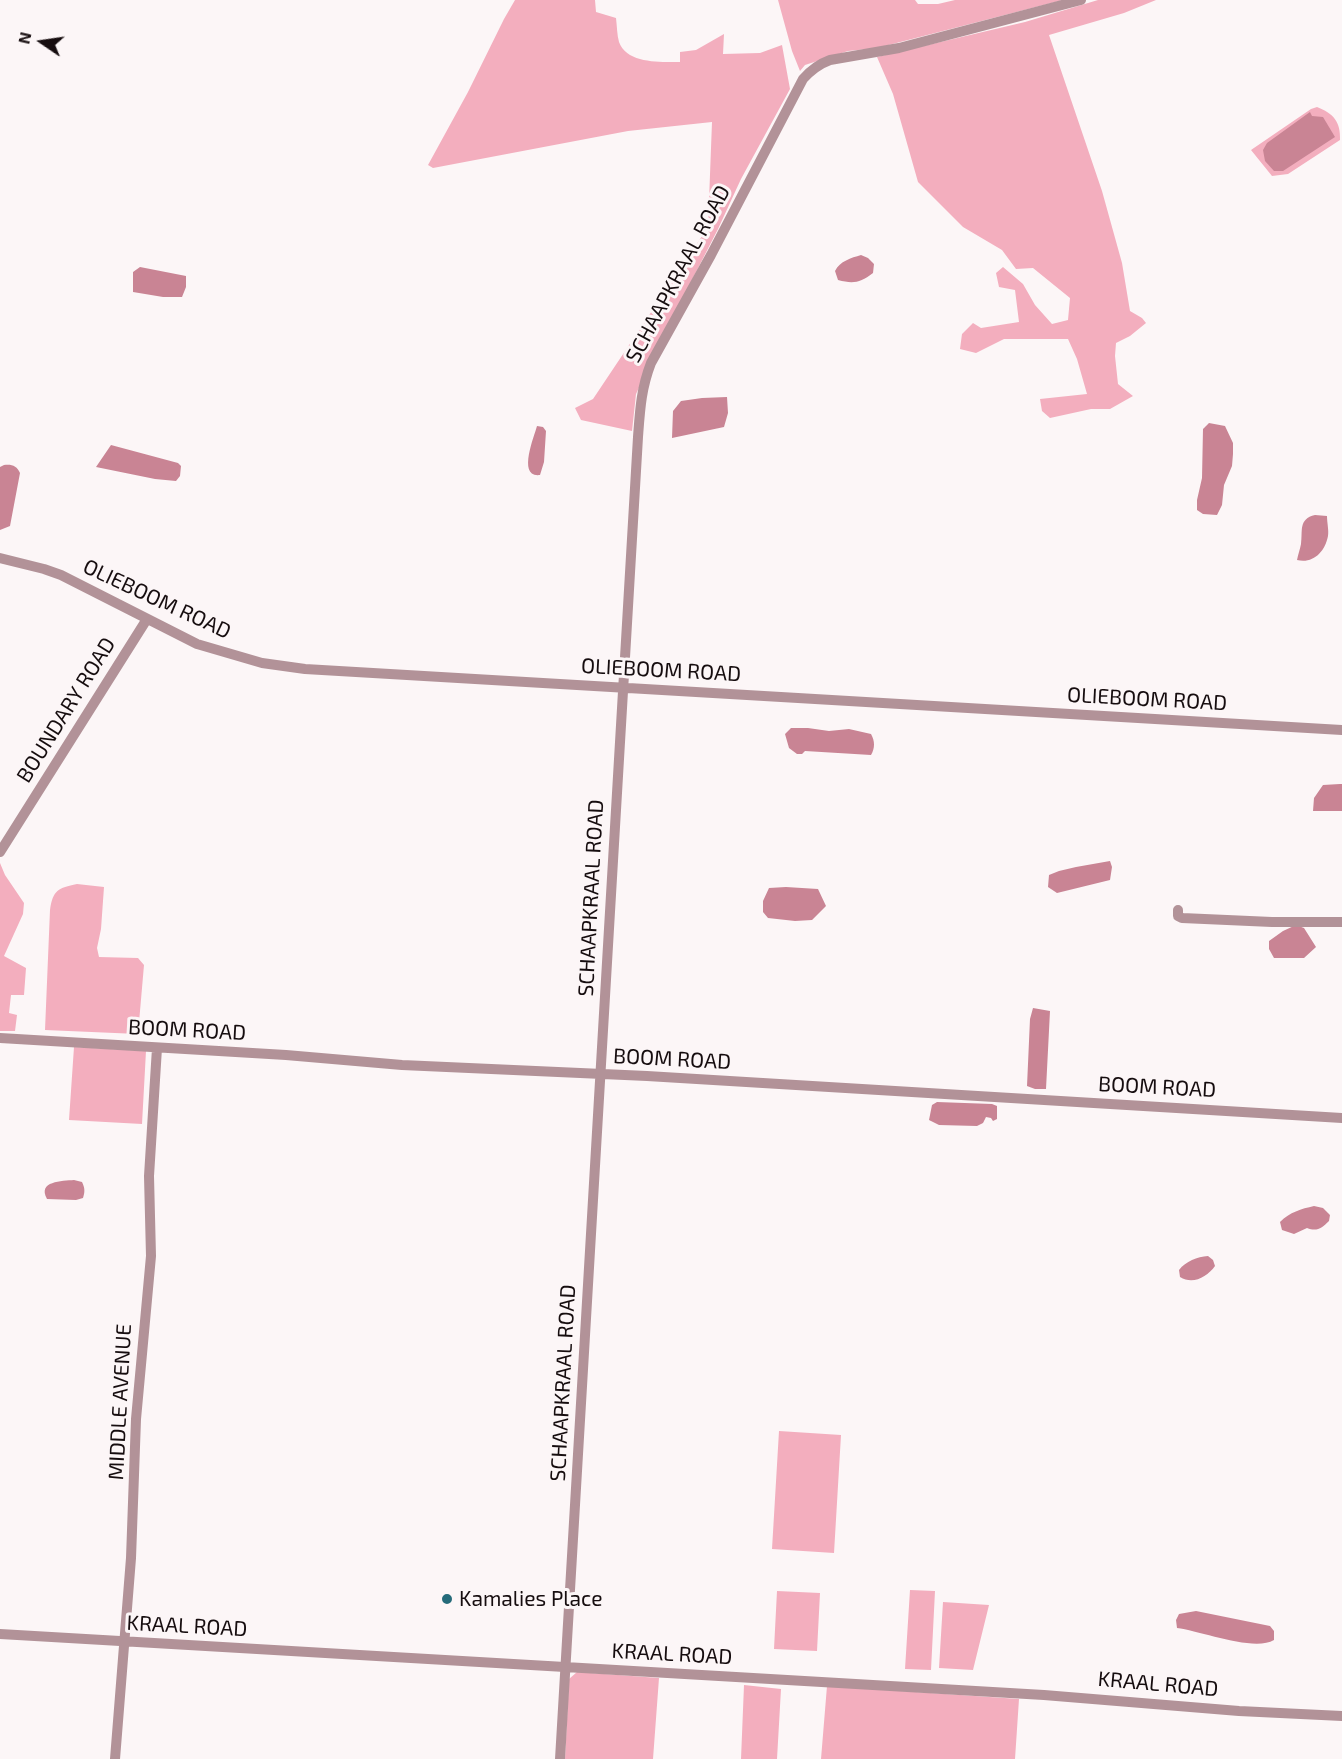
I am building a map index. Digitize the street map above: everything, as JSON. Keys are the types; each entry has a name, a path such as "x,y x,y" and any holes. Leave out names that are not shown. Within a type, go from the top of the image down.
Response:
{"street":[{"name":"SCHAAPKRAAL ROAD","path":"560,1759 638,437 641,395 645,380 651,363 711,255 803,79 819,64 899,48 1081,0"},
{"name":"OLIEBOOM ROAD","path":"0,558 61,575 197,644 262,663 305,669 1342,730"},
{"name":"BOUNDARY ROAD","path":"0,852 147,619"},
{"path":"1178,909 1178,916 1182,918 1342,922"},
{"name":"BOOM ROAD","path":"0,1038 286,1055 402,1065 601,1074 1342,1118"},
{"name":"MIDDLE AVENUE","path":"115,1759 134,1499 136,1419 151,1256 149,1176 158,1048"},
{"name":"KRAAL ROAD","path":"0,1634 1044,1695 1239,1711 1342,1716"}],"shaded area":[{"path":"515,0 595,0 596,12 616,18 618,39 623,49 645,60 680,62 680,52 696,50 724,34 723,54 760,53 782,45 790,89 741,179 636,394 632,431 581,420 575,408 593,399 708,227 712,122 628,131 433,168 428,165"},
{"path":"778,0 915,0 918,4 938,4 955,0 1063,0 877,48 848,51 805,65 800,71"},
{"path":"1098,0 1156,0 1124,13 1049,35 1102,191 1122,263 1130,311 1146,323 1130,336 1116,343 1118,384 1133,396 1110,409 1091,409 1050,418 1042,411 1040,399 1087,394 1077,359 1068,339 1004,339 976,353 960,349 962,334 973,323 981,328 1019,322 1015,290 999,287 996,273 1003,267 1023,284 1035,305 1052,324 1068,320 1070,298 1033,268 1016,269 1002,250 963,227 918,182 893,94 877,57 1025,22"},
{"path":"1317,107 1335,119 1339,128 1340,140 1288,174 1272,176 1251,150"},
{"path":"1310,112 1312,116 1323,117 1335,137 1283,171 1274,171 1265,161 1263,150 1267,143"},
{"path":"861,255 874,264 873,273 856,282 838,280 835,271 840,265 846,260"},
{"path":"140,267 186,276 186,287 182,297 163,297 133,292 133,272"},
{"path":"727,397 728,413 724,427 672,438 673,411 681,401"},
{"path":"1209,423 1225,426 1233,443 1232,466 1224,485 1222,505 1217,515 1203,514 1197,510 1202,478 1203,429"},
{"path":"537,426 543,427 546,431 544,462 540,475 533,474 528,464"},
{"path":"111,445 178,463 181,466 180,476 176,481 155,479 96,467"},
{"path":"14,466 20,473 10,526 0,530 0,467"},
{"path":"1315,515 1327,516 1328,534 1324,547 1313,558 1297,560 1304,523 1306,519"},
{"path":"791,728 829,731 849,729 871,734 874,742 873,750 871,755 805,751 797,754 789,748 785,734"},
{"path":"1342,784 1342,811 1313,811 1314,798 1323,785"},
{"path":"1110,861 1112,867 1110,880 1057,893 1048,887 1049,875"},
{"path":"0,863 5,875 24,903 23,914 4,956 26,968 24,995 11,995 9,1013 17,1015 15,1031 0,1031"},
{"path":"77,884 104,887 101,929 97,948 99,957 138,958 144,965 138,1034 45,1030 51,903 58,891"},
{"path":"769,888 818,889 826,906 812,920 768,918 763,912 763,901"},
{"path":"1296,925 1304,928 1316,947 1304,958 1274,958 1269,949 1269,941"},
{"path":"1033,1008 1050,1011 1046,1089 1027,1086 1030,1019"},
{"path":"74,1047 146,1051 142,1124 69,1120"},
{"path":"937,1102 992,1104 997,1106 997,1119 993,1121 986,1117 983,1123 977,1126 939,1125 929,1120 932,1105"},
{"path":"74,1180 82,1182 83,1198 76,1200 47,1199 45,1189 48,1185"},
{"path":"1314,1206 1323,1208 1330,1215 1329,1221 1324,1226 1319,1229 1307,1228 1294,1234 1282,1230 1280,1222 1288,1216"},
{"path":"1208,1256 1213,1260 1215,1266 1208,1273 1195,1280 1180,1277 1179,1270 1185,1264 1196,1258"},
{"path":"779,1431 841,1435 834,1553 772,1549"},
{"path":"910,1590 935,1591 931,1670 905,1669"},
{"path":"777,1591 820,1593 817,1651 774,1649"},
{"path":"943,1602 989,1605 973,1670 939,1668"},
{"path":"1196,1611 1270,1626 1274,1631 1274,1640 1254,1644 1177,1628 1176,1620 1179,1614"},
{"path":"577,1672 659,1678 653,1759 565,1759 569,1679"},
{"path":"744,1685 781,1689 777,1759 741,1759"},
{"path":"827,1686 1019,1699 1015,1759 821,1759"}],"place":[{"name":"Kamalies Place","path":"447,1599"}]}
